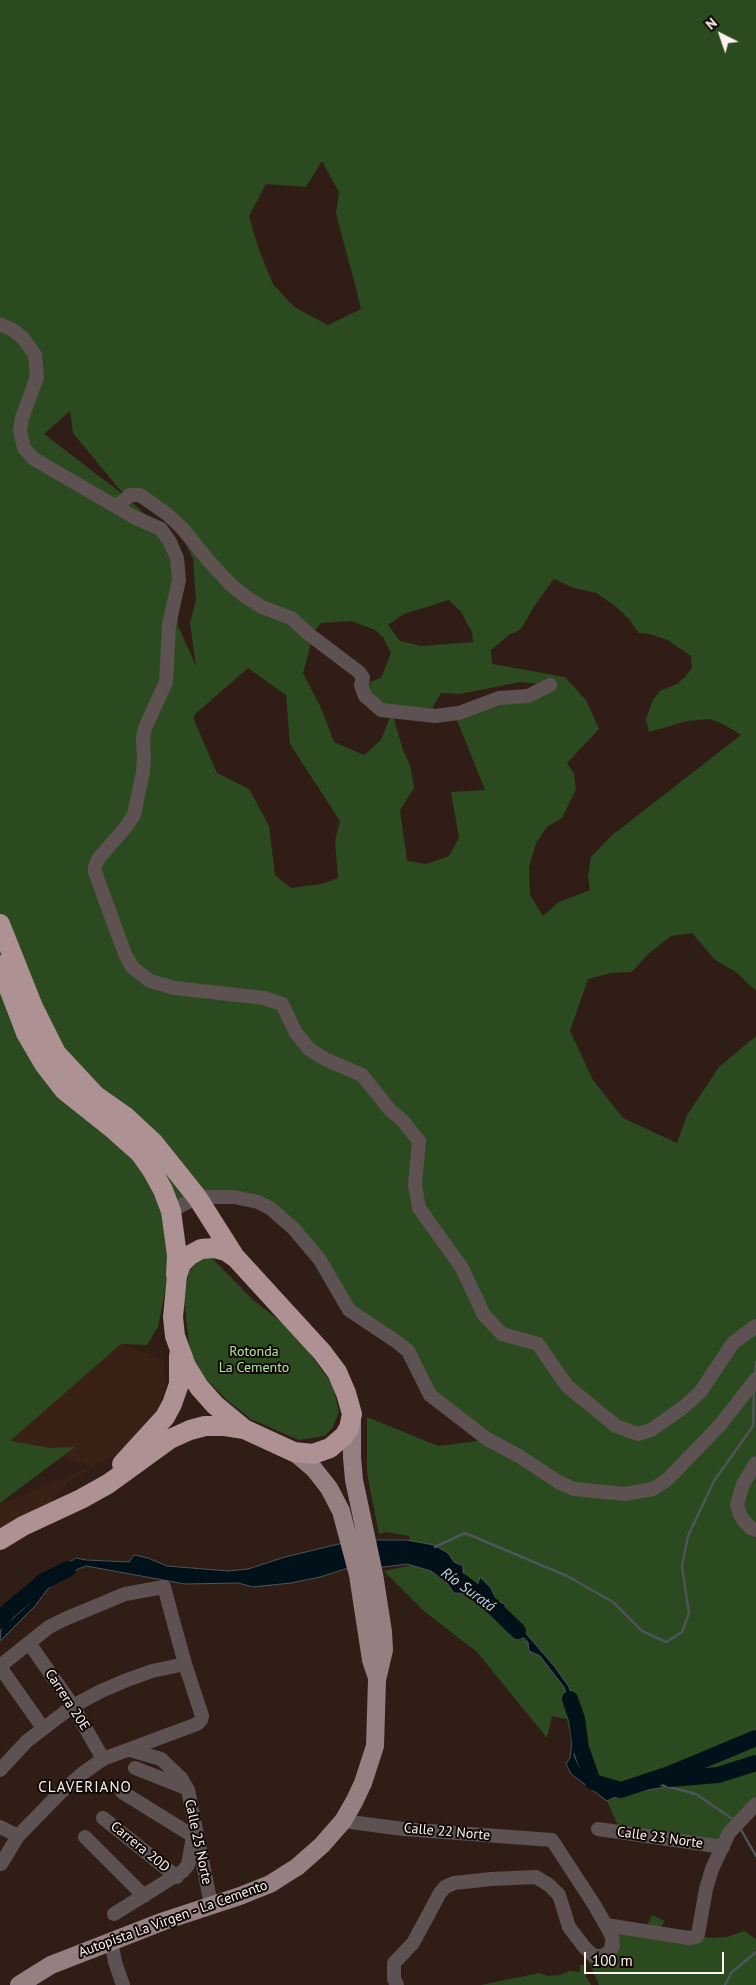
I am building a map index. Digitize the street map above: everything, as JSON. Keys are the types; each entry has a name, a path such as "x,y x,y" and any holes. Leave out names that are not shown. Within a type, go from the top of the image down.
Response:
{"highway":[{"path":"0,924 33,1007 56,1053 96,1096 126,1117 153,1142 197,1197 236,1258 322,1352 337,1372 346,1392 352,1414 344,1436 330,1448 313,1454 294,1452 244,1429 224,1414 199,1387 186,1366 178,1346"},
{"path":"0,965 26,1033 44,1064 64,1090 140,1153 156,1177 170,1211 176,1255 173,1317 180,1366 178,1384 172,1404 165,1417 116,1471 63,1506"},
{"path":"176,1282 181,1264 195,1251 214,1248 226,1251 236,1258"},
{"path":"0,1540 23,1526 108,1484 170,1439 205,1426 225,1426 244,1429"}],"main road":[{"name":"Autopista La Virgen - La Cemento","path":"19,1985 51,1965 211,1904 240,1896 270,1884 297,1867 322,1845 342,1820 363,1783 375,1746 377,1680 371,1660 365,1525 354,1480 352,1414"},
{"name":"Autopista La Virgen - La Cemento","path":"294,1452 314,1469 329,1488 341,1511 348,1535 366,1575"}],"street":[{"path":"0,324 13,330 22,338 35,356 37,377 25,410 20,431 24,448 34,459 134,517 160,529 175,551 180,572 169,625 166,682 145,728 143,738 143,772 134,815 98,859 95,868 125,954 132,967 150,981 175,988 264,998 282,1004 296,1033 309,1049 325,1059 362,1076 419,1141 415,1185 419,1208 462,1268 484,1315 502,1334 538,1344 567,1386 616,1426 638,1434 651,1430 678,1411 701,1391 733,1343 756,1326"},
{"path":"117,506 130,495 140,495 167,514 182,528 230,584 262,608 291,618 359,672 362,678 360,685 365,696 380,710 435,716 460,713 499,698 528,696 550,685"},
{"path":"170,1211 197,1197 234,1197 258,1202 270,1208 294,1229 320,1260 349,1310 408,1351 430,1395 487,1438 560,1483 574,1489 625,1494 654,1489 668,1479 720,1425 754,1381"},
{"path":"756,1463 743,1484 737,1505 740,1515 745,1522 756,1530"},
{"path":"1,1864 18,1836 60,1792 83,1773 104,1759 197,1724 201,1720 202,1716 185,1664 164,1587 125,1594 49,1628 0,1666 43,1728"},
{"name":"Carrera 20E","path":"29,1643 73,1706 104,1759"},
{"path":"0,1770 20,1748 73,1706 127,1680 152,1671 185,1664"},
{"name":"Calle 25 Norte","path":"130,1750 161,1759 181,1778 186,1788 192,1813 211,1904"},
{"path":"135,1768 186,1788"},
{"path":"122,1792 193,1836"},
{"path":"606,1925 689,1938 696,1937 710,1876 729,1833 756,1804"},
{"path":"114,1914 177,1877 188,1865 193,1836 192,1813"},
{"name":"Carrera 20D","path":"103,1818 177,1877"},
{"name":"Calle 22 Norte","path":"342,1820 403,1829 552,1840 606,1925"},
{"path":"0,1827 18,1836"},
{"name":"Calle 23 Norte","path":"598,1829 723,1847"},
{"path":"85,1837 144,1896"},
{"path":"397,1985 394,1978 394,1963 400,1954 413,1943 445,1887 454,1883 536,1877 549,1885 559,1895 570,1927 585,1948 594,1956 602,1956 609,1952 613,1946 612,1936 606,1925"},
{"path":"112,1941 115,1962 123,1985"}],"shaded area":[{"path":"121,1344 163,1359 166,1385 158,1410 138,1441 69,1481 50,1504 0,1531 0,1504 92,1466 9,1441"}],"green space":[{"path":"0,0 756,0 756,991 736,972 715,960 692,933 671,936 648,954 632,972 611,973 588,979 570,1031 593,1080 623,1118 677,1143 687,1115 719,1067 756,1036 756,1804 721,1844 619,1828 607,1801 575,1762 567,1719 552,1716 547,1738 477,1652 425,1612 384,1571 413,1565 409,1536 387,1532 379,1534 367,1473 367,1417 438,1446 485,1440 437,1401 397,1340 356,1319 323,1267 258,1202 234,1197 171,1211 170,1266 158,1327 147,1345 121,1344 10,1441 50,1448 75,1447 0,1503","holes":["322,161 339,192 336,214 361,309 328,325 294,307 273,284 259,250 249,216 266,184 306,187","70,411 73,433 125,496 44,434","129,499 172,516 193,559 196,600 190,623 196,666 178,626 177,601 184,564 156,526","554,579 574,588 596,593 614,605 628,618 639,633 650,634 667,640 691,656 692,668 685,677 677,684 660,691 653,700 646,719 649,732 687,721 710,719 725,725 741,735 611,836 591,857 588,876 590,890 559,902 543,916 530,895 529,867 536,843 547,827 562,818 576,789 574,774 567,763 599,729 586,700 565,677 492,664 491,650 509,635 521,629 535,605","449,600 461,612 472,632 473,642 421,646 400,641 388,625 404,614","352,621 375,630 383,637 391,653 381,678 362,685 381,710 435,715 433,707 441,693 460,694 520,682 549,685 473,707 457,720 485,790 451,792 459,838 449,856 426,864 407,861 400,810 414,788 410,765 403,750 392,712 381,740 364,755 334,742 322,710 303,673 314,632 321,623","248,668 286,695 290,744 340,821 335,841 338,878 322,884 291,888 275,875 269,826 249,789 217,773 194,720 194,715"]},
{"name":"Rotonda La Cemento","path":"201,1256 210,1256 253,1300 292,1330 333,1385 339,1412 333,1427 325,1436 299,1440 251,1419 228,1401 201,1374 190,1351 184,1300 189,1272"},
{"path":"652,1915 665,1921 658,1931 693,1933 708,1938 727,1937 744,1931 756,1939 756,1985 599,1985 588,1960 603,1956 605,1937 624,1923 645,1930"},
{"path":"580,1965 586,1965 586,1976 591,1985 481,1985 539,1973 548,1976 560,1975 569,1971 580,1972"}],"water":[{"path":"366,1540 407,1540 434,1545 448,1553 454,1562 463,1566 463,1576 477,1586 480,1577 491,1588 497,1601 505,1604 505,1609 554,1666 569,1687 576,1709 577,1723 574,1756 580,1768 599,1788 610,1791 653,1786 665,1781 666,1774 676,1768 687,1769 737,1748 756,1742 756,1745 734,1750 682,1775 677,1782 660,1788 621,1794 607,1801 571,1774 566,1764 570,1758 573,1734 572,1713 564,1687 540,1656 529,1651 528,1642 503,1619 502,1609 493,1606 481,1594 454,1593 447,1583 431,1571 407,1564 348,1568 320,1577 291,1583 253,1587 238,1583 185,1584 86,1566 63,1575 0,1641 1,1629 31,1602 54,1572 76,1558 129,1562 134,1555 148,1558 167,1566 228,1571 248,1569 285,1557 343,1543"}],"waterway":[{"path":"755,1375 756,1362"},
{"path":"435,1547 465,1533 567,1576 613,1602 642,1631 666,1642 682,1632 689,1613 682,1566 688,1536 714,1481 753,1426 754,1391"},
{"name":"Río Suratá","path":"0,1621 8,1611 44,1581 68,1569"},
{"name":"Río Suratá","path":"459,1580 486,1600 518,1631"},
{"name":"Río Suratá","path":"570,1699 577,1719 581,1748 593,1782 621,1790 672,1773 756,1738"},
{"path":"670,1779 718,1775 756,1763"},
{"path":"647,1781 696,1794 734,1820"},
{"path":"740,1828 756,1856"},
{"path":"725,1985 731,1973 756,1952"}],"district":[{"name":"CLAVERIANO","path":"85,1788"}]}
